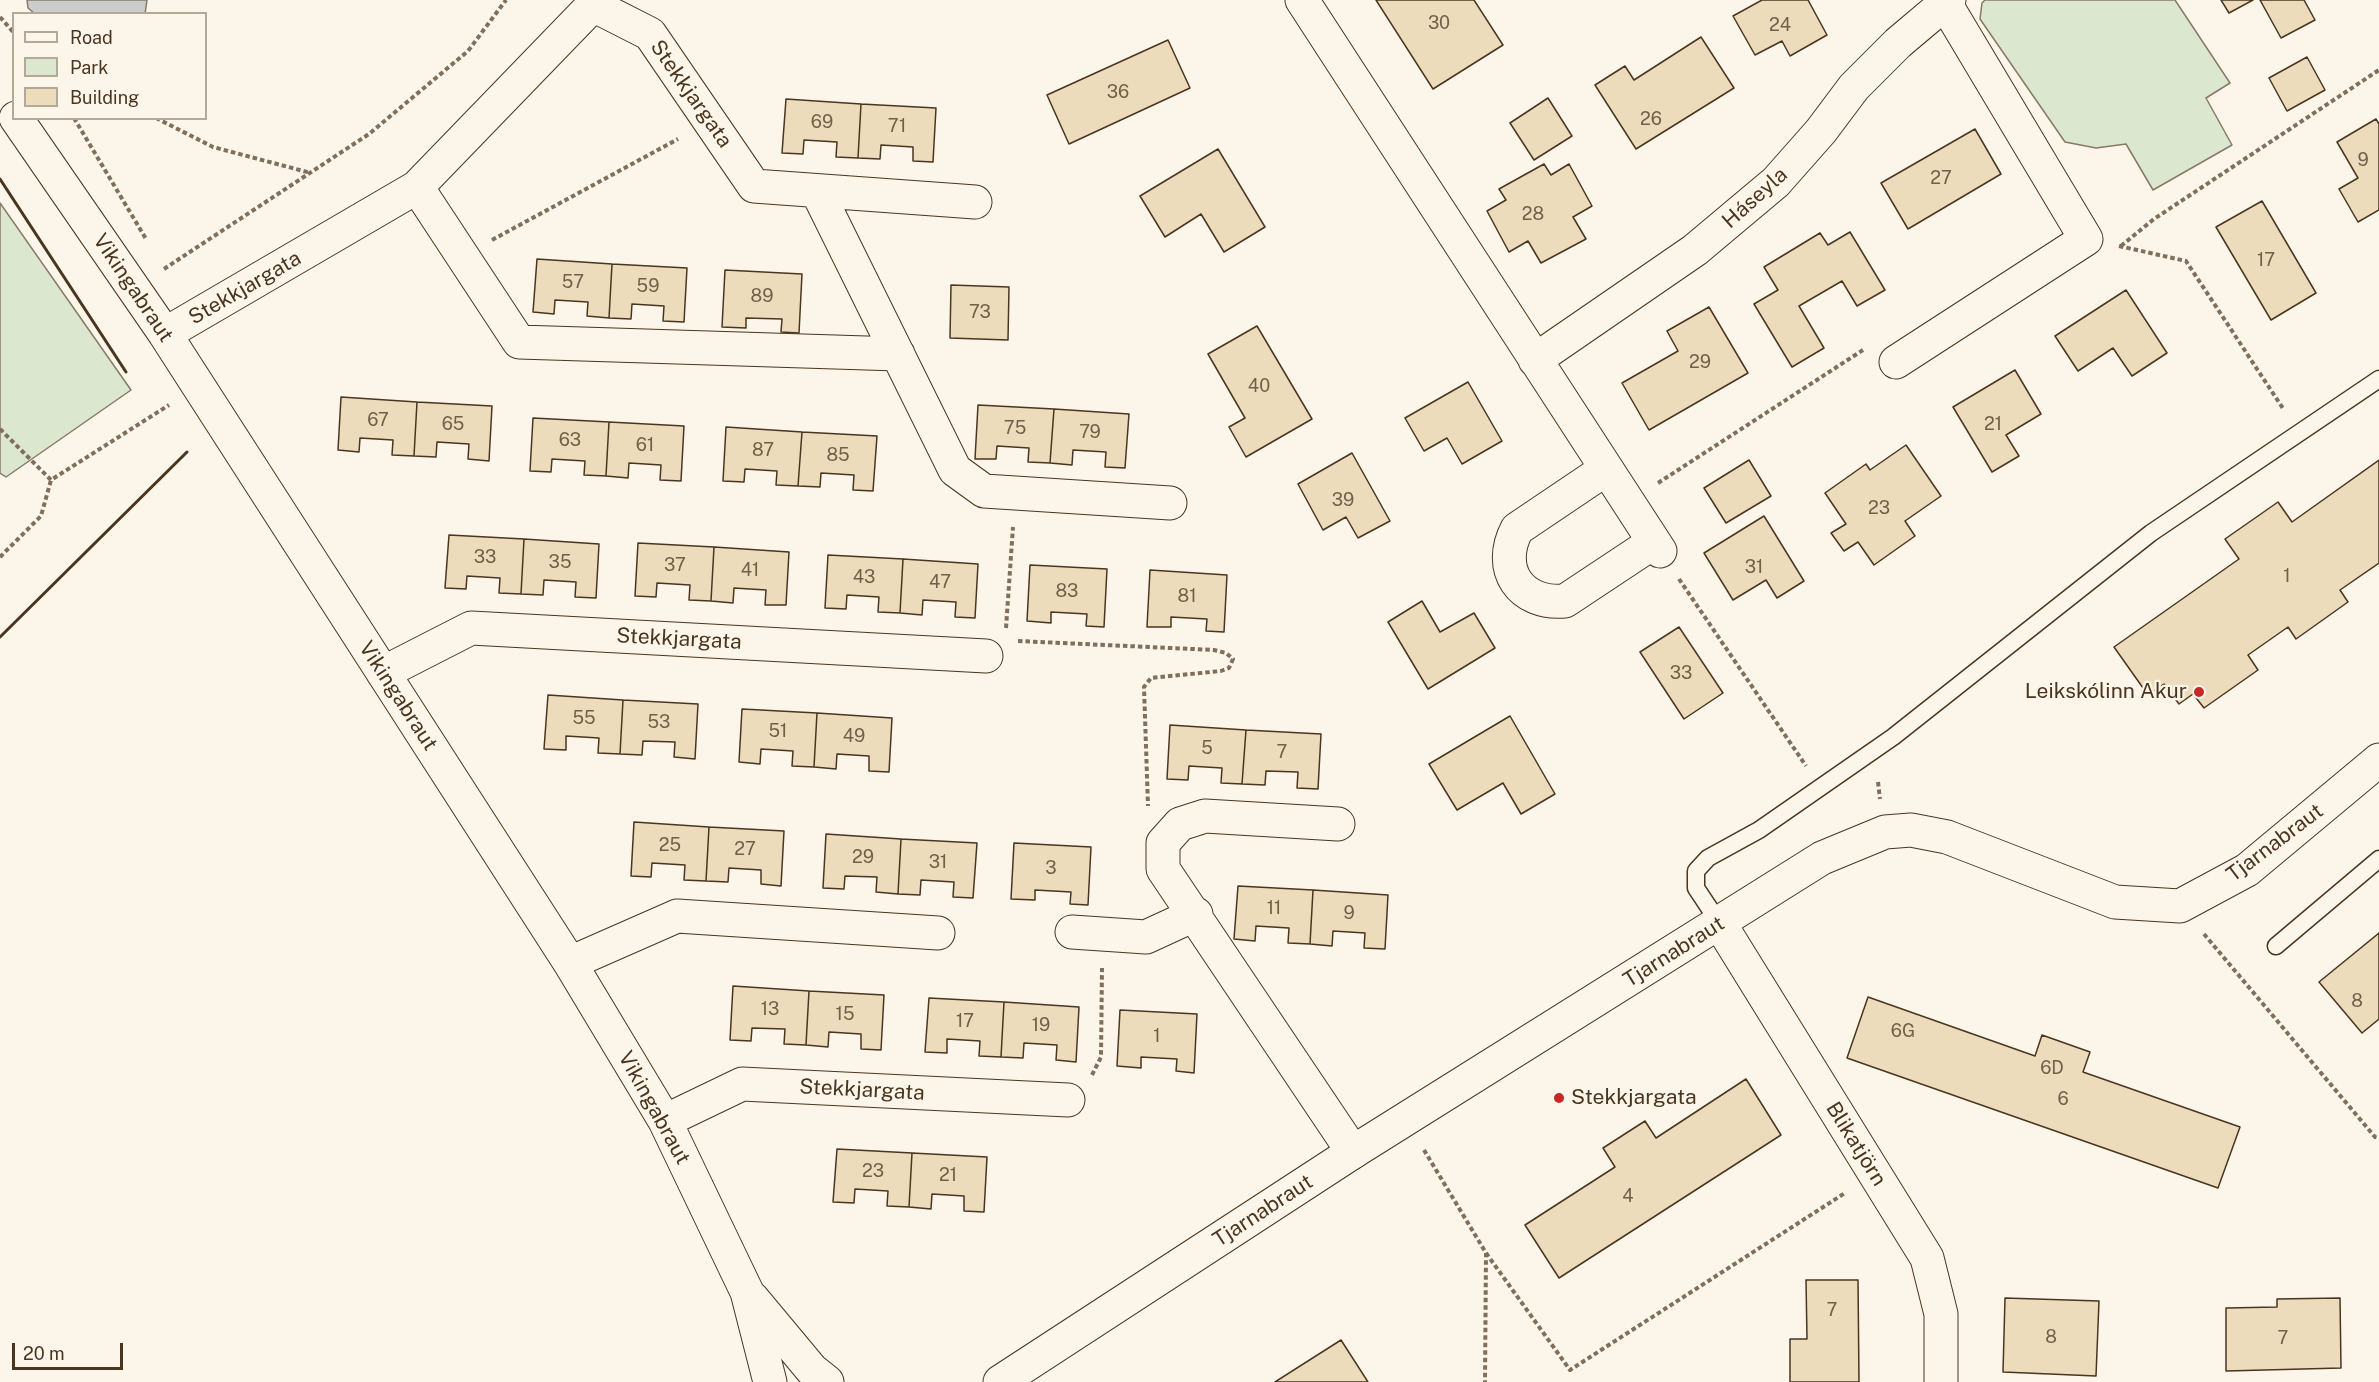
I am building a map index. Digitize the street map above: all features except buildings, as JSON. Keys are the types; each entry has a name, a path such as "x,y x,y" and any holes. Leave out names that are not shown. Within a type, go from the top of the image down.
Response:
{"street":[{"path":"1302,0 1657,546 1565,601 1551,602 1537,599 1515,581 1508,555 1510,541 1517,529 1606,469"},
{"name":"Háseyla","path":"1535,360 1695,250 1776,183 1821,131 1854,87 1898,44 1947,2 2086,239"},
{"name":"Stekkjargata","path":"165,334 417,187 593,4 650,34 754,186 975,202"},
{"path":"0,95 12,112"},
{"name":"Vikingabraut","path":"17,120 199,386 570,963 665,1121 747,1292 770,1382"},
{"path":"417,187 519,342 898,354"},
{"path":"817,191 955,470 984,491 1170,503"},
{"path":"1896,362 2086,239"},
{"name":"Stekkjargata","path":"383,673 471,628 996,648"},
{"name":"Tjarnabraut","path":"1000,1382 1353,1152 1822,858 1885,832 1911,830 1947,837 2115,902 2180,906 2247,870 2379,760"},
{"path":"1338,824 1205,816 1180,824 1163,843 1164,869 1353,1152"},
{"path":"1087,933 1146,937 1196,914"},
{"path":"570,963 677,916 938,933"},
{"name":"Blikatjörn","path":"1719,924 1927,1258 1941,1314 1941,1382"},
{"name":"Stekkjargata","path":"665,1121 742,1084 1068,1100"},
{"name":"Vikingabraut","path":"747,1292 812,1370 826,1382"}],"lane":[{"path":"1719,924 1696,888 1696,871 1708,858 1759,830 1873,750 2151,533 2379,379"},
{"path":"2276,946 2379,859"}],"path":[{"path":"158,259 164,269 369,134 468,51 506,0"},
{"path":"0,17 12,31"},
{"path":"2120,246 2154,219 2379,70"},
{"path":"75,120 146,239"},
{"path":"160,120 213,147 311,173"},
{"path":"464,258 484,244 711,122"},
{"path":"2086,239 2186,261 2299,433"},
{"path":"1628,502 1881,339 1896,362"},
{"path":"0,557 41,516 51,480 199,386"},
{"path":"0,429 51,480"},
{"path":"1015,493 996,648 1214,650 1227,653 1233,659 1229,668 1221,671 1151,678 1144,687 1148,807 1163,843"},
{"path":"1657,546 1820,787"},
{"path":"1873,750 1885,832"},
{"path":"2180,906 2375,1137 2379,1138"},
{"path":"1068,1100 1091,1077 1101,1057 1087,933"},
{"path":"1406,1119 1486,1254 1570,1370 1875,1174"},
{"path":"1485,1382 1486,1254"}],"green space":[{"path":"1985,0 2175,0 2230,83 2206,98 2232,145 2153,190 2126,144 2096,148 2065,142 1980,19 1982,3"},
{"path":"0,203 131,390 6,477 0,473"}],"shaded area":[{"path":"27,0 147,0 145,12 33,12 28,8"}],"wall":[{"path":"0,179 126,372"},
{"path":"0,637 187,452"}],"place":[{"name":"Leikskólinn Akur","path":"2199,692"},
{"name":"Stekkjargata","path":"1559,1098"}]}
